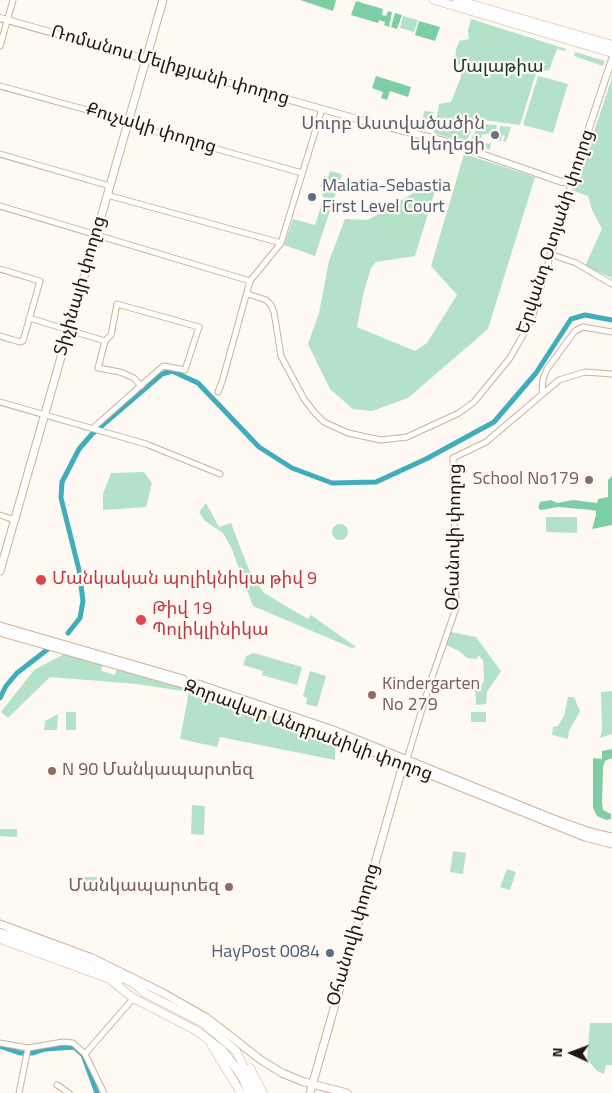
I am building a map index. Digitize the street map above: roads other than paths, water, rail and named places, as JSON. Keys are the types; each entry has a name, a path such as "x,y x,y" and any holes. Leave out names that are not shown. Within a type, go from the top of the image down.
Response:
{"main road":[{"name":"Տիչինայի փողոց","path":"0,571 96,236 127,120 163,0"},
{"path":"434,0 612,53"},
{"path":"457,0 612,45"},
{"name":"Զորավար Անդրանիկի փողոց","path":"0,626 186,682 291,718 570,825 612,837"},
{"name":"Զորավար Անդրանիկի փողոց","path":"0,632 186,682"},
{"name":"Զորավար Անդրանիկի փողոց","path":"405,761 585,837 612,844"},
{"name":"Օհանովի փողոց","path":"310,1093 363,919 405,761"},
{"path":"0,924 74,951 207,1018 270,1066 312,1085 347,1093"},
{"path":"0,933 24,939 143,985"},
{"path":"0,939 52,957 113,982 133,998 204,1036 229,1059 241,1075 250,1093"},
{"path":"113,982 132,982 144,993 203,1023 245,1058 263,1093"},
{"path":"204,1036 222,1060 241,1093"},
{"path":"236,1051 257,1093"}],"street":[{"path":"0,46 14,0"},
{"name":"Ռոմանոս Մելիքյանի փողոց","path":"0,18 322,109 444,141 562,182 569,182"},
{"name":"Երվանդ Օտյանի փողոց","path":"248,294 266,300 271,304 281,356 304,399 324,422 348,433 381,440 393,440 407,437 441,424 467,408 486,389 510,358 528,327 570,190 569,182 573,176 612,59"},
{"name":"Քուչակի փողոց","path":"0,86 127,120 132,125 302,173"},
{"path":"218,392 248,294 250,281 281,243 322,109"},
{"path":"0,154 110,186"},
{"path":"107,195 281,243"},
{"path":"0,206 250,281"},
{"path":"550,254 576,263 612,284"},
{"path":"0,270 40,281 22,342 0,336"},
{"path":"93,428 163,366 185,370 199,328 117,304 111,335 105,340 98,368 120,372 134,378 140,386"},
{"path":"29,318 68,331 105,340"},
{"path":"542,392 543,379 547,369 575,331 584,327 612,332"},
{"name":"Օհանովի փողոց","path":"405,761 440,651 456,608 453,458 486,442 542,392 559,380 576,374 600,371 612,374"},
{"path":"0,402 146,444 220,474"},
{"path":"0,515 15,520"},
{"path":"86,1054 131,1001"},
{"path":"0,1042 27,1052 63,1042 73,1043 86,1054 104,1093"},
{"path":"19,1093 27,1052"},
{"path":"57,1085 69,1093"}],"waterway":[{"path":"68,633 80,618 83,601 79,570 61,498 62,482 79,449 92,434 162,374 172,371 198,383 259,447 292,468 332,483 376,482 426,459 494,422 536,373 571,319 585,315 612,320"},
{"path":"0,698 6,686 17,673 48,649"},
{"path":"0,1046 20,1053 74,1047 83,1055 97,1093"}],"place":[{"name":"Սուրբ Աստվածածին եկեղեցի","path":"495,135"},
{"name":"Malatia-Sebastia First Level Court","path":"312,197"},
{"name":"School No179","path":"589,480"},
{"name":"Մանկական պոլիկնիկա թիվ 9","path":"41,580"},
{"name":"Թիվ 19 Պոլիկլինիկա","path":"141,620"},
{"name":"Kindergarten No 279","path":"372,695"},
{"name":"N 90 Մանկապարտեզ","path":"52,771"},
{"name":"Մանկապարտեզ","path":"229,887"},
{"name":"HayPost 0084","path":"330,953"}],"park label":[{"name":"Մալաթիա","path":"498,68"}]}
